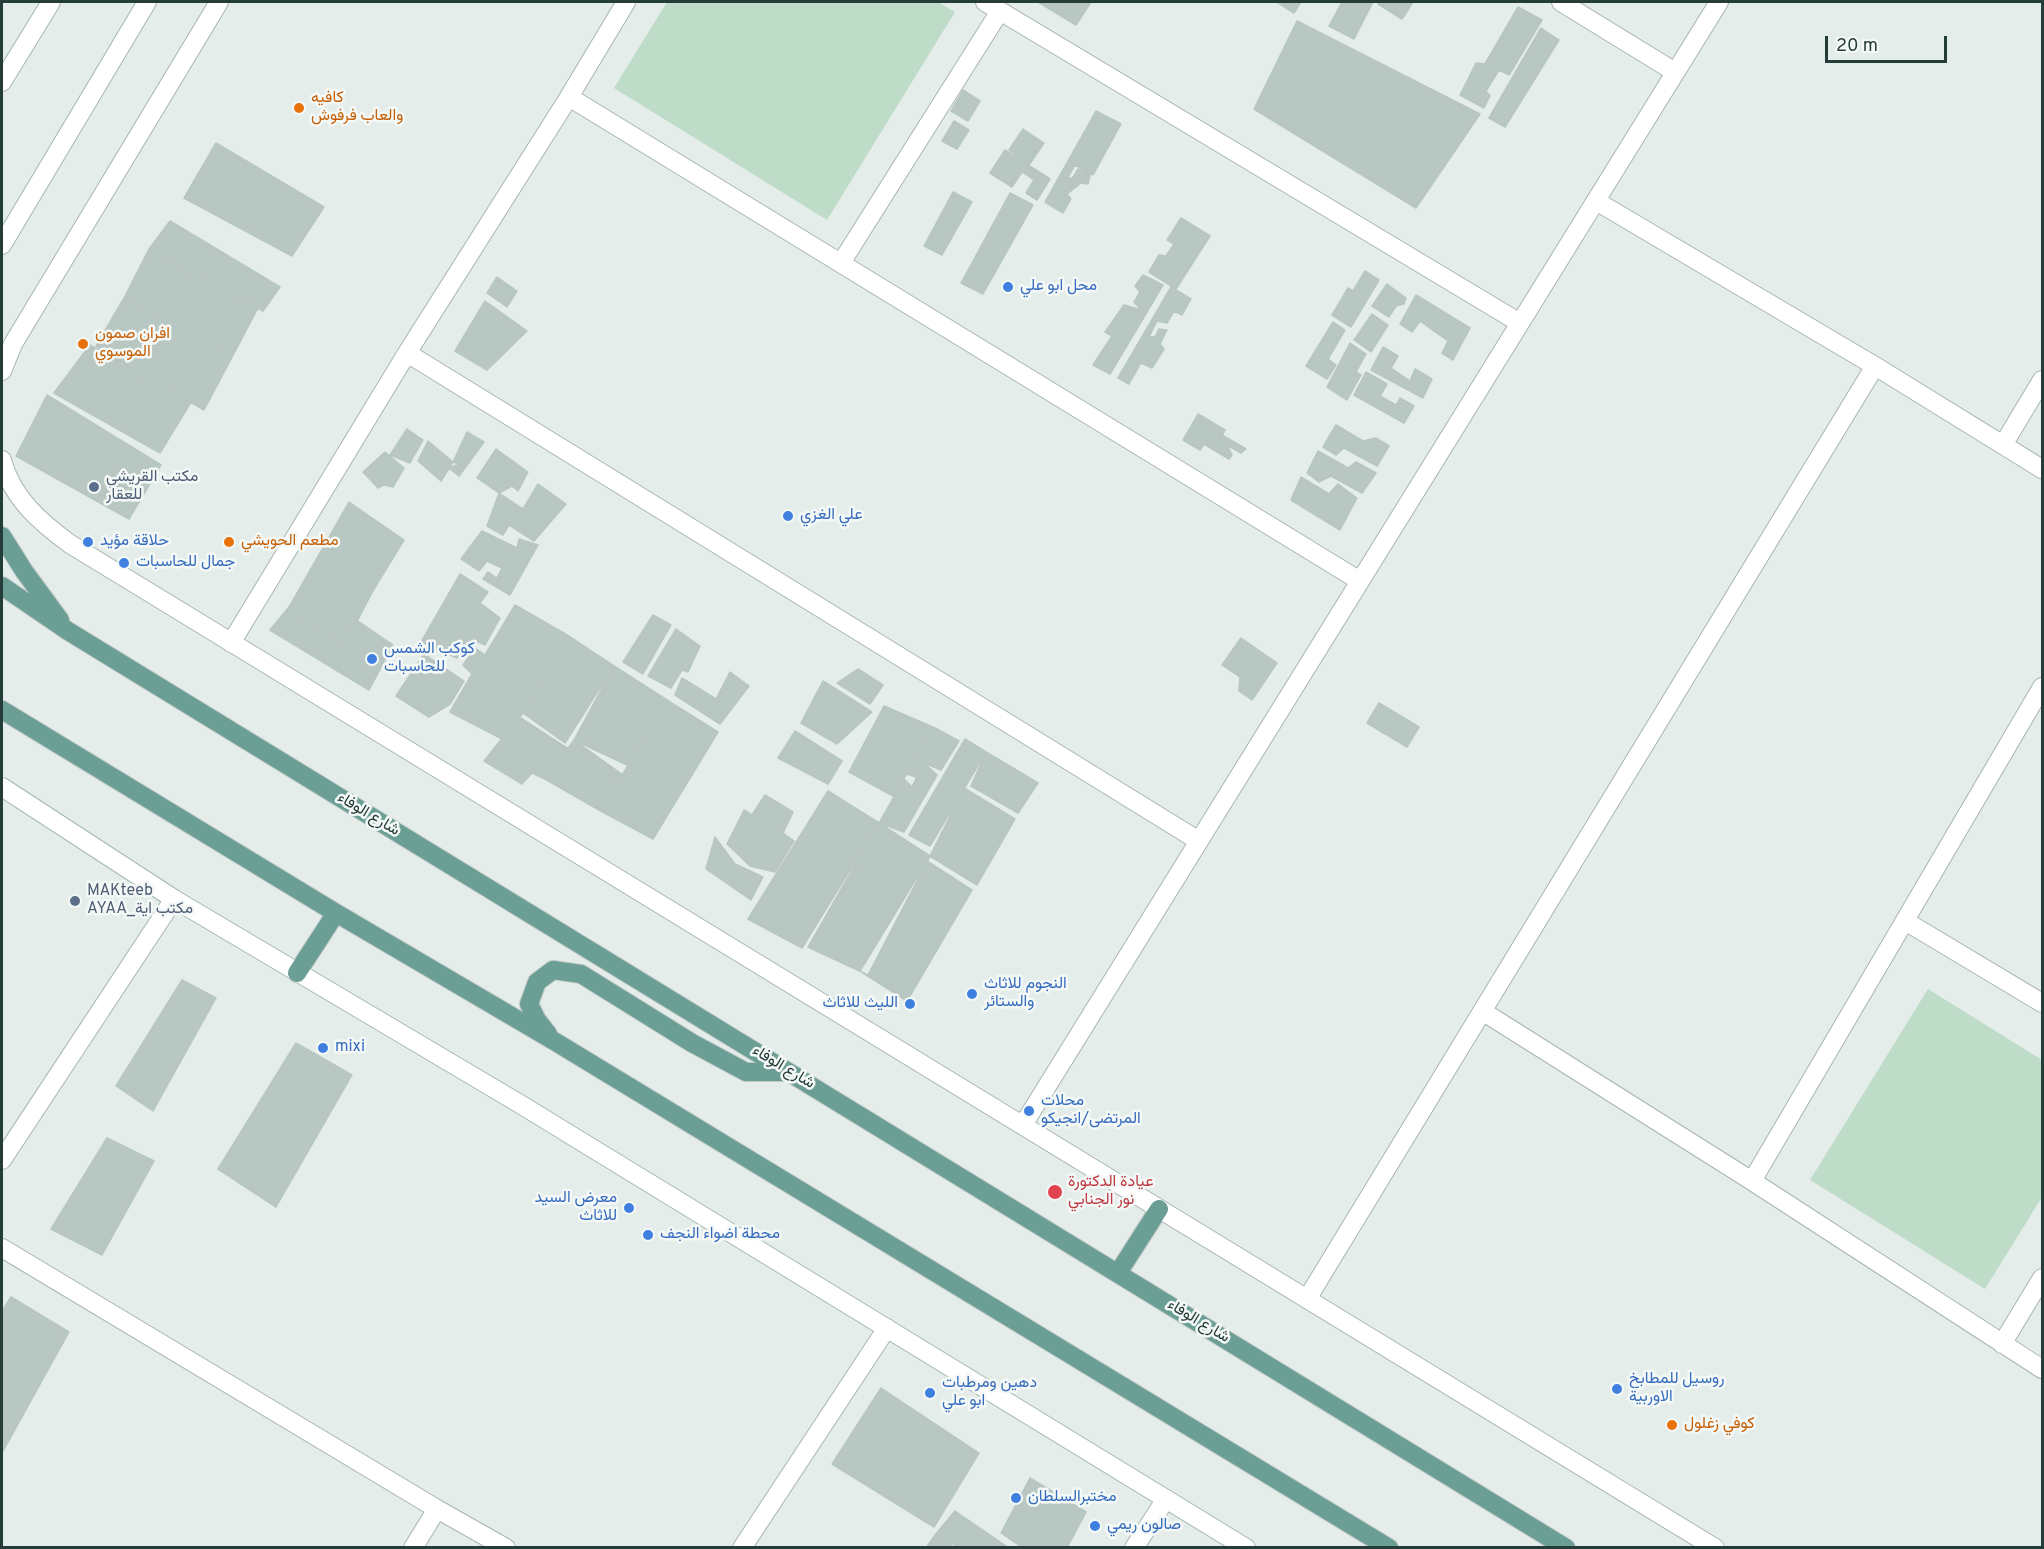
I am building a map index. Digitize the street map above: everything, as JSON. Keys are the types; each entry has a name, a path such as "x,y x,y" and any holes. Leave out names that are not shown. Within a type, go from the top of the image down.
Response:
{"main road":[{"path":"2,536 24,571 68,631"},
{"name":"شارع الوفاء","path":"2,586 68,631 1566,1548"},
{"path":"2,710 336,913 554,1041 1389,1548"},
{"path":"297,973 336,913"},
{"path":"554,1041 537,1020 529,1004 537,982 553,970 581,974 692,1043 746,1072 789,1072"},
{"path":"1118,1273 1159,1209"}],"street":[{"path":"2,82 51,2"},
{"path":"2,245 147,2"},
{"path":"2,371 25,324 219,2"},
{"path":"231,643 407,353 627,2"},
{"path":"1561,2 1675,72"},
{"path":"1023,1125 1719,2"},
{"path":"841,263 992,6 1520,323"},
{"path":"569,97 1360,580"},
{"path":"1596,201 1875,366 2043,469"},
{"path":"407,353 1199,841"},
{"path":"1307,1299 1875,366"},
{"path":"2003,445 2043,380"},
{"path":"2,460 5,472 22,501 44,525 70,544 1715,1548"},
{"path":"1752,1181 2043,687"},
{"path":"2,787 174,899 520,1104 1246,1548"},
{"path":"2,1160 174,899"},
{"path":"1905,921 2043,1003"},
{"path":"1482,1011 1752,1181 2043,1369"},
{"path":"2,1248 436,1509 506,1548"},
{"path":"2002,1344 2043,1278"},
{"path":"742,1548 887,1328"},
{"path":"1134,1548 1166,1499"},
{"path":"413,1548 436,1509"}],"green space":[{"path":"667,2 938,2 955,12 827,220 614,88"},
{"path":"1928,989 2042,1060 2042,1197 1985,1289 1810,1180"}],"building":[{"path":"1038,2 1091,2 1076,25"},
{"path":"1277,2 1301,2 1294,13"},
{"path":"1342,2 1373,2 1354,39 1329,26"},
{"path":"1380,2 1413,2 1402,19 1378,4"},
{"path":"1518,7 1542,20 1509,75 1499,70 1486,91 1490,96 1484,108 1460,95 1476,63 1485,64"},
{"path":"1297,21 1480,114 1416,208 1254,109"},
{"path":"1541,28 1559,40 1505,127 1489,118"},
{"path":"963,90 980,101 968,121 951,111"},
{"path":"1096,111 1121,124 1093,175 1075,165 1068,177 1072,179 1078,169 1090,175 1088,184 1081,183 1067,194 1071,199 1063,213 1045,202"},
{"path":"954,121 969,130 957,149 942,141"},
{"path":"1023,129 1044,143 1029,165 1009,150"},
{"path":"216,143 324,207 292,256 184,198"},
{"path":"1005,150 1050,179 1037,200 1026,193 1034,180 1022,172 1012,187 990,173"},
{"path":"953,192 972,202 942,255 924,246"},
{"path":"1010,193 1033,205 983,294 961,283"},
{"path":"1181,218 1210,236 1176,289 1149,272 1159,255 1166,256 1174,244 1167,240"},
{"path":"170,221 280,287 263,311 149,249"},
{"path":"149,249 258,308 231,359 124,298"},
{"path":"1365,271 1379,280 1351,327 1332,315 1348,288 1353,291"},
{"path":"1143,275 1163,285 1110,374 1093,365 1112,336 1105,332 1124,305 1141,310 1134,302 1140,292 1135,286"},
{"path":"497,277 517,291 507,307 487,293"},
{"path":"1387,284 1406,298 1404,304 1396,306 1389,317 1372,306"},
{"path":"1171,287 1191,299 1182,315 1174,311 1167,323 1157,321 1149,337 1155,337 1159,329 1167,330 1160,344 1164,349 1152,368 1141,363 1129,384 1118,378"},
{"path":"1416,295 1470,328 1453,360 1442,353 1448,341 1420,321 1412,332 1400,324"},
{"path":"124,298 231,359 204,410 96,346"},
{"path":"485,301 527,331 487,370 455,351"},
{"path":"1372,314 1388,325 1371,352 1354,340"},
{"path":"1333,322 1345,330 1328,359 1336,365 1327,379 1306,366"},
{"path":"1350,343 1366,354 1356,372 1361,375 1347,400 1327,387"},
{"path":"90,345 191,402 160,453 54,393"},
{"path":"1383,347 1398,356 1391,368 1410,381 1415,369 1432,379 1423,398 1371,370"},
{"path":"1366,372 1387,384 1380,396 1396,405 1400,398 1414,406 1404,423 1354,395"},
{"path":"47,395 161,465 129,519 16,456"},
{"path":"1198,414 1225,430 1222,435 1246,449 1241,453 1227,445 1232,455 1229,459 1204,444 1200,450 1183,440"},
{"path":"1336,425 1363,441 1376,438 1389,446 1377,466 1344,448 1336,455 1323,447"},
{"path":"407,429 423,440 410,463 390,455"},
{"path":"467,432 484,442 459,476 449,468 459,464 453,462"},
{"path":"428,441 453,462 441,481 418,461"},
{"path":"496,449 528,472 518,491 512,486 499,493 477,478"},
{"path":"1318,451 1348,468 1356,462 1376,473 1362,493 1331,476 1319,482 1307,473"},
{"path":"385,452 404,468 393,487 384,485 378,488 363,472"},
{"path":"1301,477 1329,494 1338,484 1357,498 1340,530 1291,500"},
{"path":"538,484 566,504 534,541 509,525 503,535 487,526 499,493 523,509"},
{"path":"349,502 404,540 374,589 345,644 289,607"},
{"path":"482,531 517,548 519,539 538,545 510,595 483,579 488,572 497,578 502,568 487,561 479,571 461,559"},
{"path":"460,574 488,592 480,603 500,618 485,645 474,640 464,656 459,652 457,658 421,642"},
{"path":"515,605 567,635 523,713 502,739 450,712 472,674 463,665 475,648 485,655"},
{"path":"289,607 345,644 358,621 393,645 369,690 270,630"},
{"path":"653,615 671,625 643,674 623,662"},
{"path":"676,629 700,646 688,672 682,670 671,688 648,676"},
{"path":"567,635 614,666 565,743 523,713"},
{"path":"1241,638 1277,663 1252,700 1239,691 1240,677 1222,665"},
{"path":"424,654 464,681 450,704 429,717 396,696"},
{"path":"614,666 670,702 627,765 574,740"},
{"path":"858,669 883,685 870,704 837,683"},
{"path":"730,672 749,686 720,724 675,695 682,678 716,699"},
{"path":"823,681 872,712 837,744 801,723"},
{"path":"670,702 718,732 653,839 599,810"},
{"path":"1379,703 1419,727 1407,747 1367,723"},
{"path":"884,706 935,728 893,796 849,772"},
{"path":"519,717 567,748 545,779 532,773 522,784 484,761"},
{"path":"935,728 959,741 941,770 924,763 916,777 907,774"},
{"path":"795,731 842,761 828,784 778,758"},
{"path":"965,739 986,752 930,846 909,835"},
{"path":"574,740 623,775 599,810 545,779"},
{"path":"986,752 1038,783 1018,813 971,786"},
{"path":"924,763 937,775 904,832 879,823 904,779 912,787"},
{"path":"964,788 1015,819 977,885 930,856"},
{"path":"828,791 879,823 802,948 748,919"},
{"path":"765,795 793,812 783,833 794,841 775,872 750,866 727,844 744,810 752,815"},
{"path":"879,823 930,856 868,975 808,947"},
{"path":"715,837 735,864 763,877 751,900 706,869"},
{"path":"927,861 972,890 907,1001 860,971"},
{"path":"182,980 216,998 153,1111 116,1086"},
{"path":"296,1043 352,1075 276,1207 218,1169"},
{"path":"107,1138 154,1161 102,1255 51,1229"},
{"path":"11,1297 69,1332 2,1453 2,1311"},
{"path":"881,1388 979,1453 934,1527 832,1464"},
{"path":"1030,1478 1086,1512 1067,1548 1023,1548 1001,1533"},
{"path":"955,1511 1009,1548 961,1548 935,1535"},
{"path":"935,1535 955,1548 926,1548"}],"place":[{"name":"كافيه والعاب فرفوش","path":"299,108"},
{"name":"محل ابو علي","path":"1008,287"},
{"name":"افران صمون الموسوي","path":"83,344"},
{"name":"مكتب القريشي للعقار","path":"94,487"},
{"name":"علي الغزي","path":"788,516"},
{"name":"حلاقة مؤيد","path":"88,542"},
{"name":"مطعم الحويشي","path":"229,542"},
{"name":"جمال للحاسبات","path":"124,563"},
{"name":"كوكب الشمس للحاسبات","path":"372,659"},
{"name":"MAKteeb AYAA_مكتب اية","path":"75,901"},
{"name":"النجوم للاثاث والستائر","path":"972,994"},
{"name":"الليث للاثاث","path":"910,1004"},
{"name":"mixi","path":"323,1048"},
{"name":"محلات المرتضى/انجيكو","path":"1029,1111"},
{"name":"عيادة الدكتورة نور الجنابي","path":"1055,1192"},
{"name":"معرض السيد للاثاث","path":"629,1208"},
{"name":"محطة اضواء النجف","path":"648,1235"},
{"name":"روسيل للمطابخ الاوربية","path":"1617,1389"},
{"name":"دهين ومرطبات ابو علي","path":"930,1393"},
{"name":"كوفي زغلول","path":"1672,1425"},
{"name":"مختبرالسلطان","path":"1016,1498"},
{"name":"صالون ريمي","path":"1095,1526"}]}
